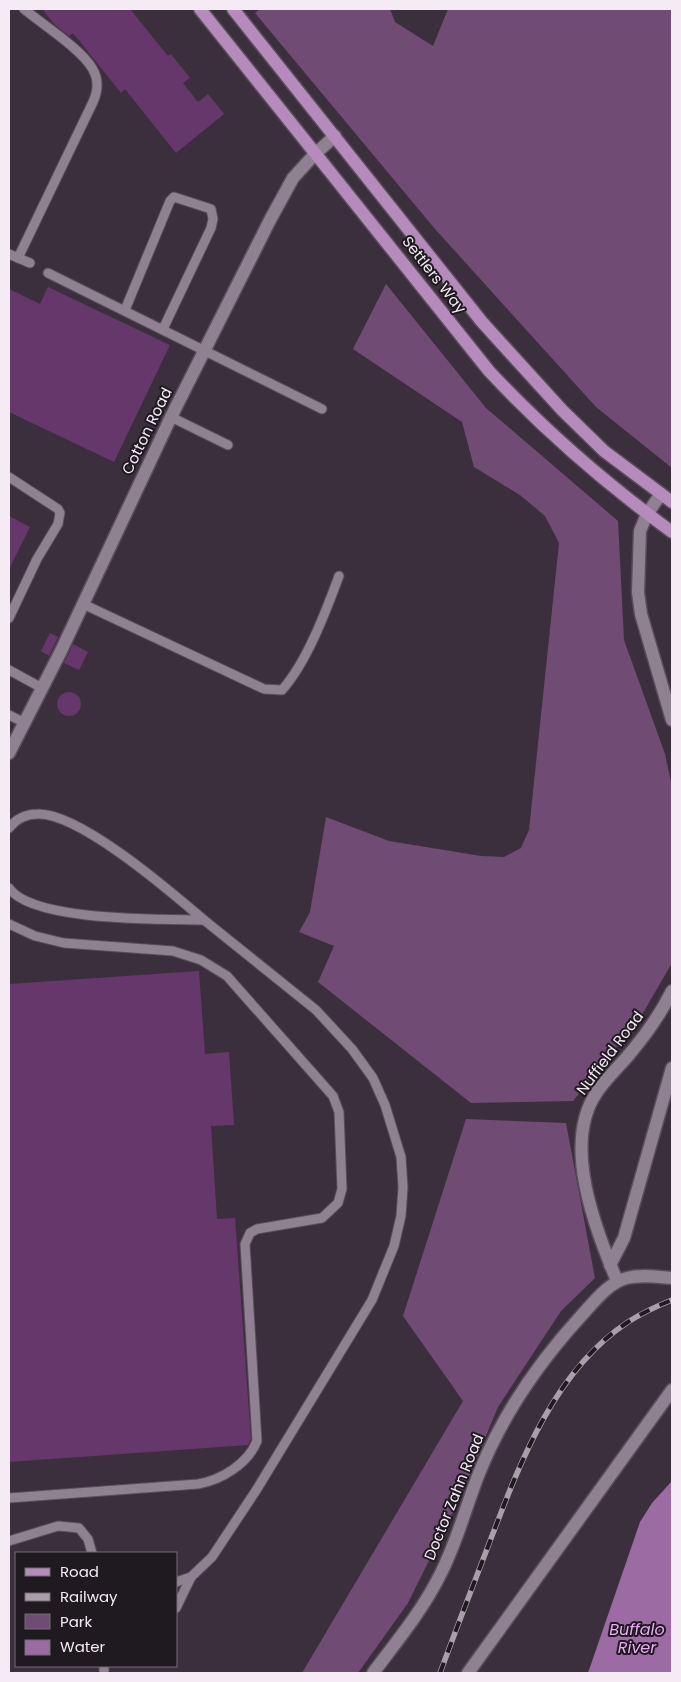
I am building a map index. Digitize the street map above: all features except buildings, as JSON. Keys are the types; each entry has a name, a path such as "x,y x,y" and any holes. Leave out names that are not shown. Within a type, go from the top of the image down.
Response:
{"main road":[{"name":"Settlers Way","path":"200,9 489,370 529,414 590,469 672,532"},
{"name":"Settlers Way","path":"233,9 482,322 517,362 604,451 672,502"}],"street":[{"name":"Cotton Road","path":"9,753 83,604 171,417 270,220 293,178 335,136"},
{"path":"661,494 647,514 640,532 638,592 641,614 653,660 672,720"},
{"name":"Nuffield Road","path":"617,1282 587,1192 582,1147 584,1117 597,1092 632,1052 672,991"},
{"path":"610,1265 624,1238 672,1068"},
{"path":"617,1282 627,1278 668,1278"},
{"name":"Doctor Zahn Road","path":"373,1673 410,1625 441,1574 457,1537 480,1472 521,1392 561,1338 617,1282"},
{"path":"468,1673 672,1390"}],"lane":[{"path":"18,258 98,88 92,68 79,54 24,9"},
{"path":"125,310 170,200 174,197 181,198 211,209 213,219 211,228 164,329"},
{"path":"9,254 30,263"},
{"path":"48,273 322,409"},
{"path":"171,417 228,445"},
{"path":"9,477 58,509 60,513 58,524 37,559 9,618"},
{"path":"83,604 264,690 282,690 294,673 325,614 339,576"},
{"path":"9,670 42,688"},
{"path":"9,715 25,723"},
{"path":"9,828 14,822 26,815 39,813 55,816 74,825 106,844 168,890 316,1010 352,1049 373,1078 385,1105 401,1156 403,1187 401,1216 394,1246 372,1300 257,1489 212,1557 191,1577 178,1604"},
{"path":"9,888 12,894 31,903 56,910 102,917 204,920"},
{"path":"9,924 35,936 64,943 173,951 201,960 227,976 332,1096 339,1112 342,1189 338,1203 322,1218 257,1229 250,1233 245,1244 257,1441 253,1451 244,1461 211,1482 9,1498"},
{"path":"9,1541 58,1526 79,1528 88,1539 92,1552"},
{"path":"178,1581 191,1577"}],"green space":[{"path":"260,9 390,9 395,22 433,46 448,9 672,9 672,468 596,407 435,229 255,13"},
{"path":"386,284 486,408 618,521 624,640 665,754 672,786 672,963 640,1018 573,1101 471,1103 318,982 334,946 299,932 310,912 326,817 389,841 481,856 504,857 521,848 529,830 559,543 545,516 520,495 474,467 462,422 353,349"},
{"path":"466,1119 566,1123 595,1278 561,1311 498,1407 461,1496 408,1603 358,1673 302,1673 463,1401 403,1316"}],"water":[{"name":"Buffalo River","path":"672,1481 672,1673 588,1673 640,1522 652,1503"}],"railway":[{"path":"440,1673 511,1486 525,1455 558,1394 578,1367 601,1343 628,1322 672,1300"}]}
